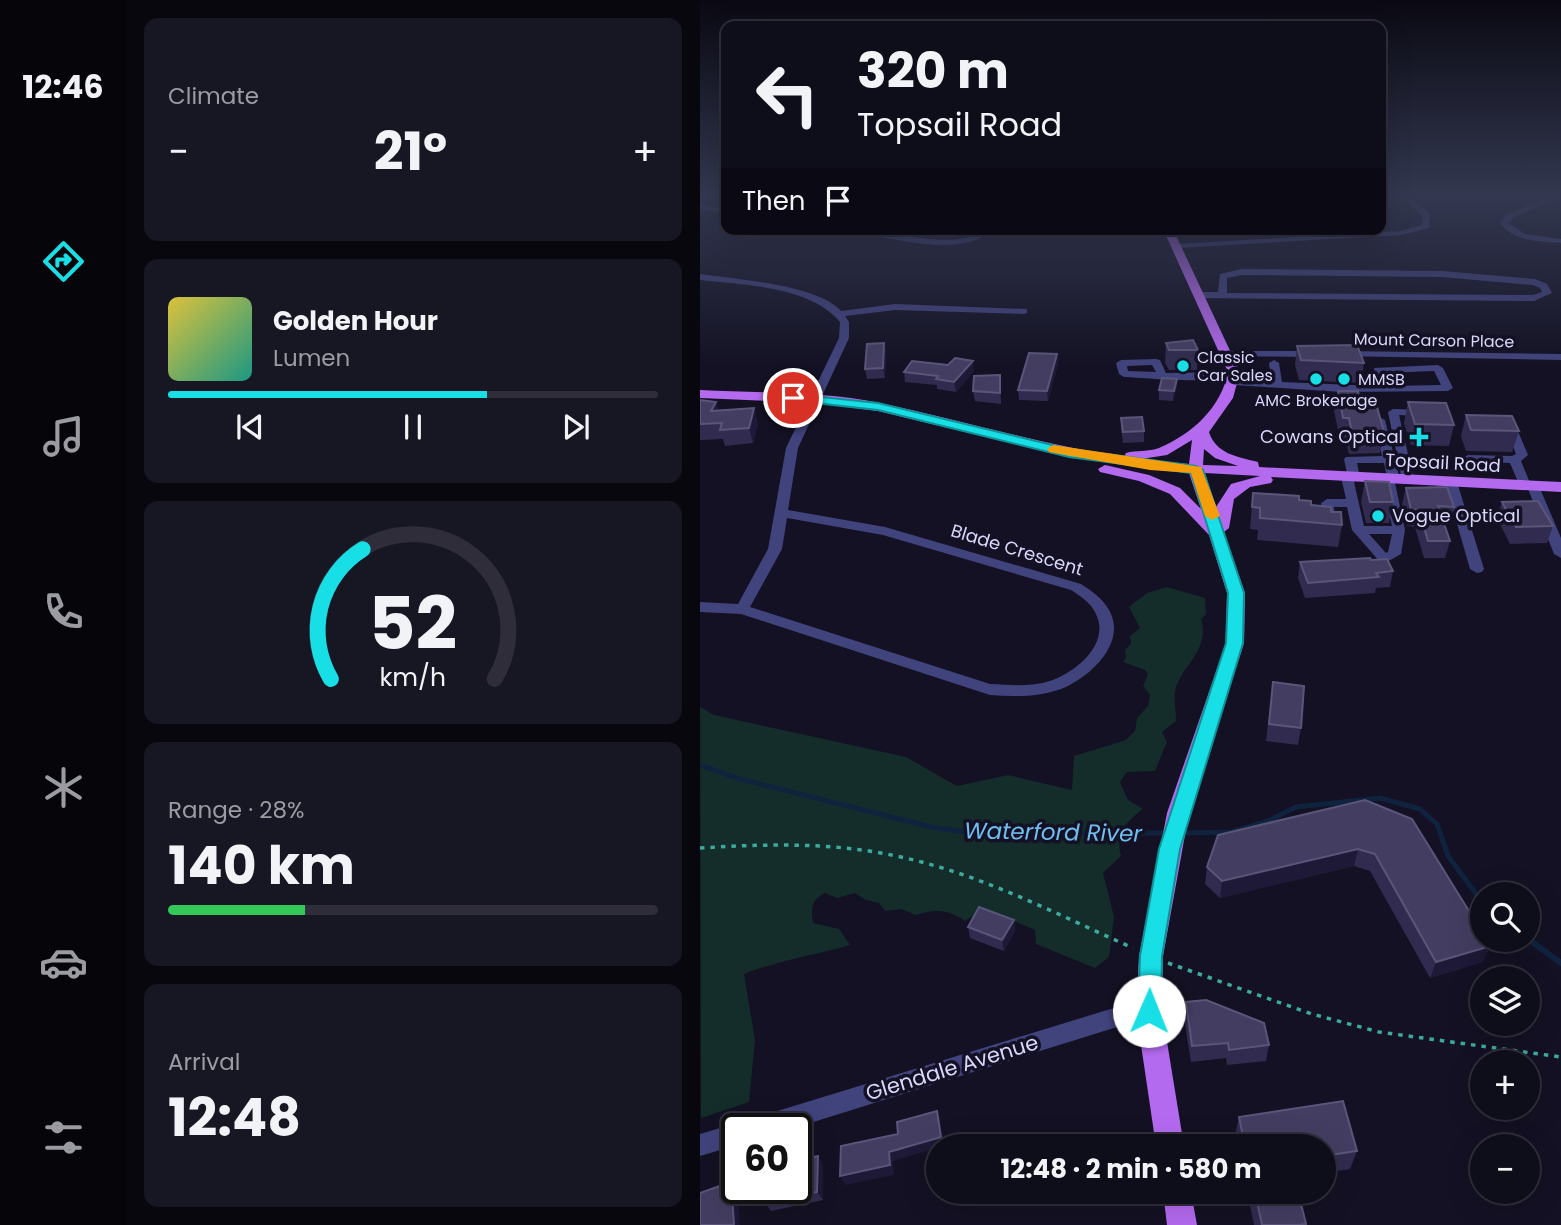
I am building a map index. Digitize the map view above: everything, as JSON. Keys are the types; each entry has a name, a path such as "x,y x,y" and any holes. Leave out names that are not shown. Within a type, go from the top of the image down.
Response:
{"main road":[{"path":"1069,453 1149,455 1171,448 1201,428 1226,400 1234,379 1180,253"},
{"name":"Topsail Road","path":"700,394 816,399 916,414 1069,453 1196,470 1561,487"},
{"path":"1168,1134 1149,1011 1151,956 1178,813 1235,643 1236,593 1196,470 1195,455 1201,428"},
{"path":"1201,428 1209,448 1222,457 1316,476"},
{"path":"1069,453 1101,468 1144,478 1175,491 1220,539"},
{"path":"1220,539 1223,501 1240,486 1316,476"},
{"path":"1179,1204 1182,1225"}],"street":[{"path":"1198,295 1534,298 1547,293 1544,286 1535,282 1460,275 1242,272 1223,276 1222,294"},
{"path":"700,277 811,296 831,304 842,314 846,334 792,449 775,549 742,608 700,607"},
{"path":"842,314 895,307 1024,311"},
{"name":"Mount Carson Place","path":"1223,354 1561,357"},
{"path":"1273,363 1277,385"},
{"path":"1163,376 1234,379 1277,385 1382,388 1448,388 1438,368 1378,370 1382,388"},
{"path":"1322,405 1362,405"},
{"path":"1376,405 1389,460 1397,480"},
{"path":"1389,460 1350,459 1358,530 1385,559 1394,554 1399,530 1393,412 1436,413"},
{"path":"1468,458 1515,460 1522,455 1511,429 1486,428"},
{"path":"1515,460 1561,554"},
{"path":"1451,482 1477,569"},
{"path":"1329,517 1326,497 1353,503"},
{"name":"Blade Crescent","path":"742,608 990,689 1020,691 1052,686 1082,671 1101,652 1106,630 1105,610 1097,600 1076,587 885,531 782,513"},
{"path":"1358,530 1399,530"},
{"name":"Glendale Avenue","path":"807,1113 1117,1017 1149,1011"},
{"path":"700,1145 721,1139"}],"path":[{"path":"700,848 807,845 921,862 978,881 1151,956 1259,996 1379,1032 1561,1057"}],"green space":[{"path":"1167,587 1205,598 1206,614 1201,619 1202,641 1177,684 1176,721 1162,732 1167,742 1155,771 1127,772 1120,782 1128,800 1143,809 1123,829 1119,841 1121,856 1103,873 1114,917 1109,957 1095,968 1036,944 1035,930 985,908 965,921 941,911 916,915 901,909 885,911 879,903 866,900 855,893 837,898 825,893 813,905 813,923 839,929 850,945 744,974 755,1040 749,1102 701,1118 700,707 714,715 906,757 957,786 1008,775 1072,790 1074,756 1126,740 1135,731 1137,718 1148,706 1150,695 1143,686 1148,674 1145,670 1123,662 1126,657 1125,650 1131,644 1130,636 1140,628 1129,607 1147,593"}],"building":[{"path":"1193,340 1198,350 1169,350 1166,343"},
{"path":"884,343 883,368 865,369 867,344"},
{"path":"1357,345 1364,363 1301,360 1297,346"},
{"path":"1029,353 1057,354 1047,391 1018,390"},
{"path":"955,358 973,361 954,382 936,379 938,376 904,372 912,361 948,365"},
{"path":"1000,375 1000,393 973,391 974,376"},
{"path":"1162,378 1177,379 1174,391 1159,390"},
{"path":"1338,391 1358,391 1359,396 1374,396 1384,432 1352,433 1349,418 1343,418"},
{"path":"700,400 716,402 711,411 754,408 749,428 720,430 722,423 700,424"},
{"path":"1408,402 1446,403 1454,425 1415,424"},
{"path":"1466,415 1512,416 1519,431 1471,430"},
{"path":"1142,417 1144,431 1123,432 1121,418"},
{"path":"1365,481 1389,482 1393,502 1370,502"},
{"path":"1447,487 1454,507 1438,506 1450,541 1428,541 1419,510 1411,510 1406,488"},
{"path":"1253,493 1299,496 1299,500 1311,501 1311,505 1331,507 1331,512 1341,512 1342,525 1260,518 1260,508 1252,507"},
{"path":"1538,501 1553,526 1516,527 1502,502"},
{"path":"1387,559 1393,571 1376,573 1379,577 1308,583 1300,562"},
{"path":"1273,682 1304,686 1301,728 1269,724"},
{"path":"1365,800 1412,819 1470,913 1470,952 1436,962 1375,854 1358,849 1222,881 1207,867 1218,835"},
{"path":"979,907 1014,920 1002,940 968,927"},
{"path":"1206,1000 1264,1023 1269,1045 1229,1050 1228,1043 1192,1046 1186,1002"},
{"path":"1343,1101 1357,1151 1336,1154 1336,1134 1243,1134 1239,1117"},
{"path":"937,1111 941,1134 926,1134 926,1141 889,1152 890,1165 840,1176 841,1146 898,1134 897,1122"},
{"path":"818,1156 817,1192 812,1193 812,1157"},
{"path":"721,1186 721,1204 733,1204 734,1224 700,1225 700,1193"},
{"path":"1258,1204 1301,1204 1306,1224 1262,1225"}],"waterway":[{"name":"Waterford River","path":"700,765 740,779 935,828 982,834 1166,833"},
{"name":"Waterford River","path":"1182,833 1231,832 1268,821 1296,807 1380,798 1420,809 1437,824 1448,856 1470,886"},
{"name":"Waterford River","path":"1540,948 1561,963"}],"slow traffic":[{"path":"1053,449 1150,466 1196,470 1212,516"}],"place":[{"name":"Classic Car Sales","path":"1183,366"},
{"name":"AMC Brokerage","path":"1316,379"},
{"name":"MMSB","path":"1344,379"},
{"name":"Cowans Optical","path":"1419,437"},
{"name":"Vogue Optical","path":"1378,516"}],"route":[{"path":"793,398 878,407 971,427 1069,453 1150,466 1196,470 1236,593 1235,643 1211,722 1178,813 1151,956 1149,1011"}]}
